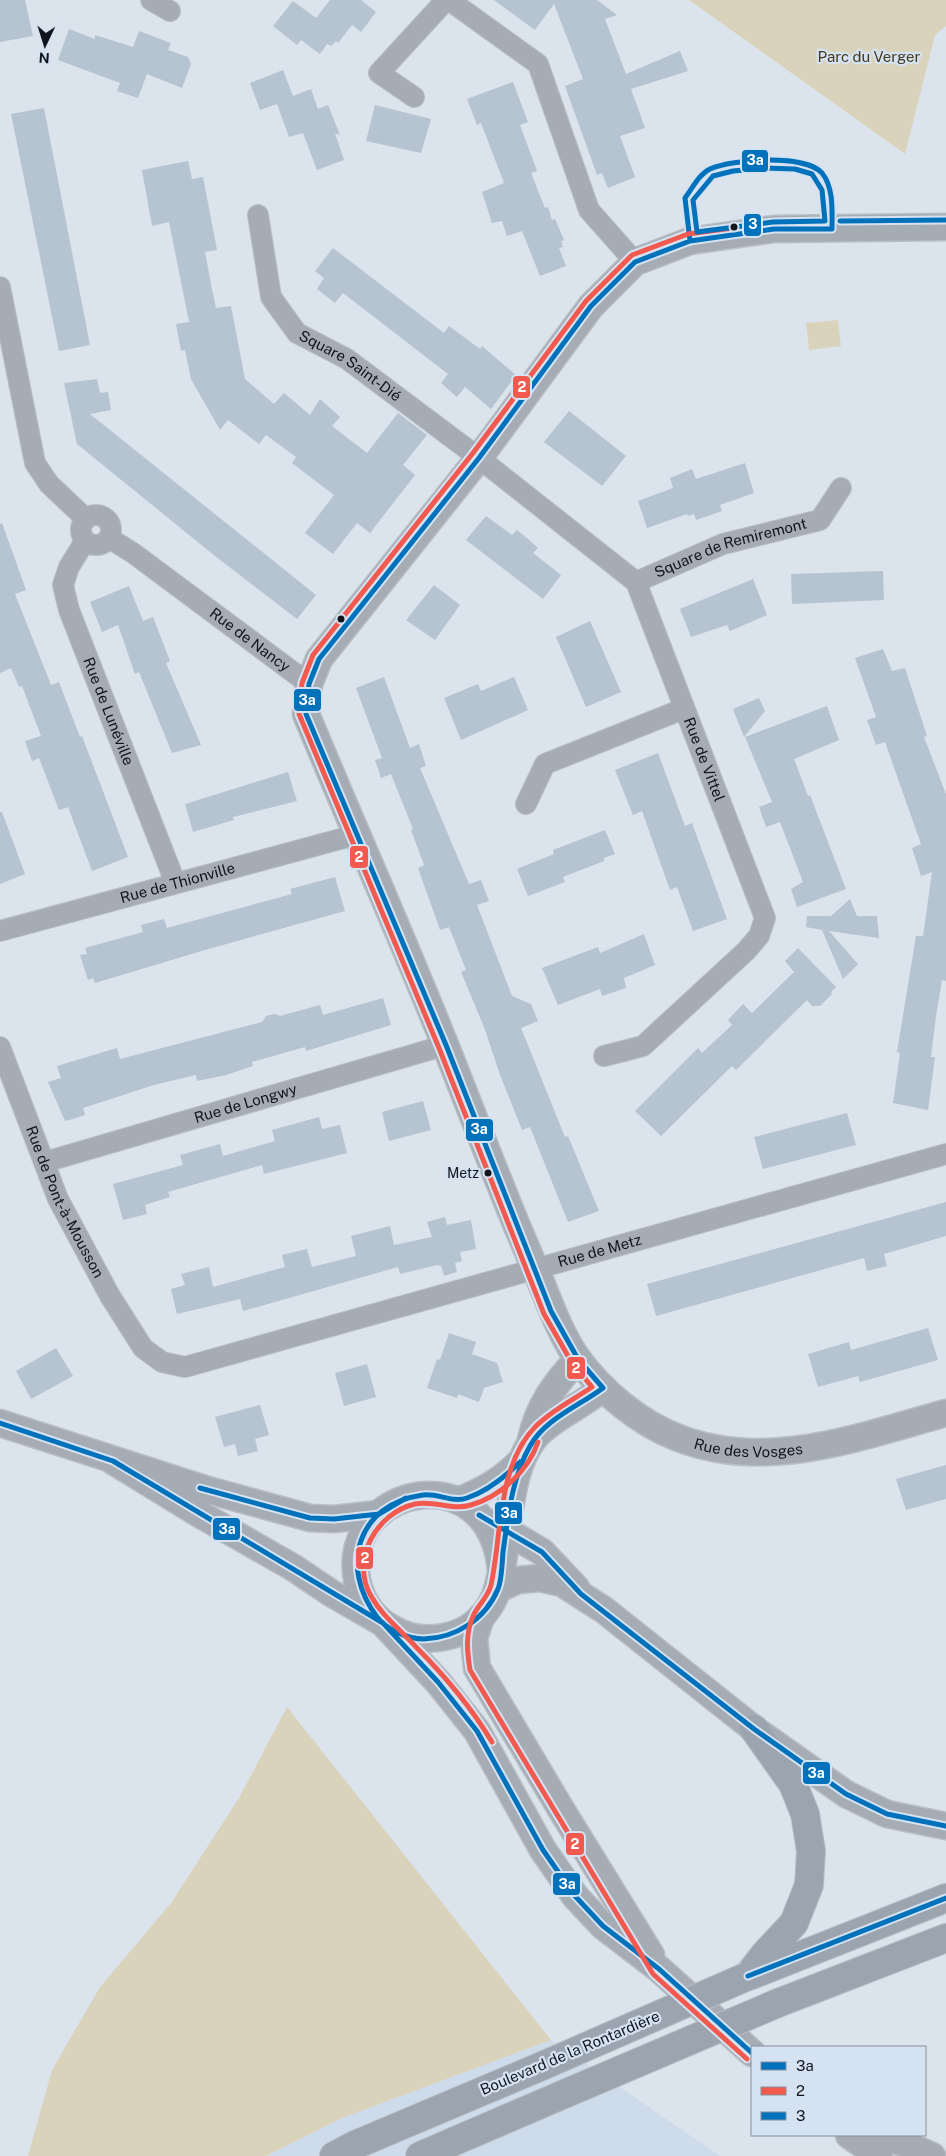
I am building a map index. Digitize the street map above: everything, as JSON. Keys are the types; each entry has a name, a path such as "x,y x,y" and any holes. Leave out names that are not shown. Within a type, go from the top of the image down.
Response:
{"main road":[{"path":"748,1976 794,1923 809,1885 811,1851 806,1814 793,1784 754,1729"},
{"name":"Boulevard de la Rontardière","path":"334,2156 355,2145 748,1976 946,1898"},
{"path":"420,2156 778,2004 946,1938"},
{"path":"894,1959 946,1952"}],"street":[{"path":"151,0 170,11"},
{"path":"414,97 378,73 447,0 538,64 589,210 636,262"},
{"name":"Square Saint-Dié","path":"258,216 271,297 297,333 347,359 480,458"},
{"path":"114,1461 196,1512 294,1568 331,1593 401,1635 422,1640 444,1638 464,1631 481,1617 491,1604 500,1580 514,1487 534,1422 544,1400 562,1375 578,1359 551,1311 446,1045 355,835 306,714 309,684 319,659 480,458 591,306 636,262 690,241 774,229 946,227"},
{"path":"0,287 35,463 49,484 86,519"},
{"path":"480,458 636,582"},
{"name":"Square de Remiremont","path":"636,582 723,544 820,520 841,488"},
{"path":"99,515 108,520 112,529 109,538 98,546 85,541 81,527 86,519 99,515"},
{"name":"Rue de Nancy","path":"109,538 133,553 309,684"},
{"name":"Rue de Lunéville","path":"85,541 69,567 63,585 70,610 175,882"},
{"name":"Rue de Vittel","path":"604,1056 643,1046 746,950 759,936 765,918 683,710 636,582"},
{"path":"526,804 545,764 683,710"},
{"name":"Rue de Thionville","path":"0,931 175,882 355,835"},
{"name":"Rue de Longwy","path":"45,1162 446,1045"},
{"name":"Rue de Pont-à-Mousson","path":"0,1047 62,1207 110,1296 143,1348"},
{"name":"Rue de Metz","path":"143,1348 162,1362 185,1367 946,1154"},
{"name":"Rue des Vosges","path":"578,1359 603,1388 640,1417 673,1436 706,1448 741,1454 794,1451 849,1440 946,1413"},
{"path":"469,1508 491,1486 505,1478 554,1420 589,1400 603,1388"},
{"path":"0,1423 114,1461 255,1504 310,1518 334,1519 379,1514"},
{"path":"581,1594 542,1552 469,1508 442,1496 425,1494 408,1497 393,1504 379,1514 366,1530 358,1549 356,1570 359,1590 368,1608 438,1682 478,1731 543,1850 575,1896 603,1926 659,1969 751,2052"},
{"path":"469,1508 492,1531 499,1550 500,1580"},
{"path":"500,1580 540,1578 562,1583 581,1594 754,1729 846,1794 887,1814 946,1826"},
{"path":"481,1617 474,1638 478,1668 562,1811 659,1969"},
{"path":"850,2136 879,2156"},
{"path":"886,2136 932,2156"}],"shaded area":[{"path":"551,2040 720,2156 266,2156 342,2118"}],"green space":[{"name":"Parc du Verger","path":"689,0 946,0 946,26 935,35 905,154"},
{"path":"838,320 841,346 809,350 806,323"},
{"path":"287,1707 551,2040 342,2118 266,2156 28,2156 52,2070 100,1987 171,1903 239,1798"}],"building":[{"path":"0,0 25,0 33,36 0,42"},
{"path":"330,0 361,0 376,12 361,32 352,25 338,43 336,41 331,46 327,44 320,54 301,40 297,45 273,26 293,1 316,18"},
{"path":"494,0 597,0 617,15 605,19 626,74 680,51 688,71 631,89 645,128 620,136 635,177 608,188 602,173 597,175 565,86 583,79 554,4 535,30"},
{"path":"69,29 95,39 95,35 133,47 139,31 171,43 168,50 188,57 191,64 182,88 147,74 138,98 117,91 120,83 58,60"},
{"path":"283,70 293,96 311,89 318,109 328,105 340,135 335,133 344,160 317,170 303,133 289,137 277,104 260,110 250,83"},
{"path":"513,82 528,122 520,125 537,171 531,173 545,208 548,207 552,220 555,219 564,240 561,241 563,247 559,248 566,266 540,276 522,231 507,236 502,221 492,223 482,192 504,183 481,123 477,125 467,99"},
{"path":"375,105 431,119 421,153 366,141"},
{"path":"44,108 90,345 59,351 11,114"},
{"path":"188,161 192,179 203,177 217,250 205,252 212,289 216,308 231,306 245,379 274,404 284,393 310,415 320,399 340,417 332,426 367,453 398,413 427,435 403,465 415,475 370,533 357,523 333,554 305,533 334,495 292,463 296,457 266,435 259,444 228,420 220,430 191,379 185,350 181,351 176,324 189,322 169,222 152,226 142,170"},
{"path":"333,248 444,333 449,326 480,349 482,346 516,375 491,409 465,387 457,397 441,383 448,374 343,293 335,303 317,289 324,278 315,271"},
{"path":"97,379 100,393 108,392 111,410 90,414 316,595 297,619 215,556 77,444 64,383"},
{"path":"569,411 626,456 602,486 544,442"},
{"path":"745,463 754,493 720,505 722,511 696,520 694,514 688,516 687,514 647,528 638,501 673,488 670,478 692,469 696,479"},
{"path":"486,516 512,535 517,530 538,548 533,553 561,575 543,599 466,540"},
{"path":"2,523 26,590 15,594 51,685 59,682 80,737 82,736 128,857 92,871 68,807 59,810 39,758 32,761 25,741 41,736 22,686 19,687 11,668 0,673 0,524"},
{"path":"883,571 884,600 792,604 791,574"},
{"path":"753,579 767,615 730,631 727,625 691,637 680,609"},
{"path":"434,585 460,605 435,640 406,620"},
{"path":"129,586 143,621 153,617 170,661 166,663 201,745 172,753 139,672 135,674 118,625 102,632 90,602"},
{"path":"590,621 621,692 586,707 556,637"},
{"path":"883,649 892,671 905,668 927,736 924,737 946,794 946,981 942,980 936,1016 931,1057 935,1057 928,1110 893,1103 900,1053 897,1052 916,936 923,936 932,872 921,876 912,848 921,844 885,742 876,745 867,720 876,717 855,658"},
{"path":"384,677 410,748 419,744 426,766 420,768 469,884 481,880 489,901 477,905 512,996 531,1004 538,1021 521,1028 565,1137 568,1136 599,1211 568,1222 530,1127 522,1130 499,1072 484,1027 461,972 466,970 449,927 440,930 418,868 424,865 411,830 413,829 391,774 381,778 375,760 382,758 356,688"},
{"path":"514,677 528,710 461,740 444,698 478,684 481,691"},
{"path":"759,698 765,711 744,737 733,709"},
{"path":"827,706 839,740 794,759 846,889 797,907 791,889 803,882 780,822 766,827 759,807 772,802 745,737"},
{"path":"658,753 685,826 692,823 727,919 693,931 677,887 670,890 642,811 633,815 615,770"},
{"path":"288,772 297,801 233,817 234,820 193,832 185,804"},
{"path":"0,812 2,812 25,874 0,884"},
{"path":"605,830 615,854 604,858 604,861 563,877 565,882 528,896 517,869 554,854 553,850"},
{"path":"335,877 345,911 95,983 93,978 88,980 80,955 87,954 85,948 143,932 141,925 164,919 167,928 292,894 290,889"},
{"path":"850,899 857,916 877,916 879,938 829,931 858,964 843,979 822,930 806,927 807,916 831,916"},
{"path":"644,934 655,965 624,978 626,988 602,996 600,989 558,1005 542,968 598,947 600,953"},
{"path":"798,948 836,987 831,992 832,994 820,1006 812,1006 807,1000 736,1070 732,1066 661,1136 635,1111 698,1048 702,1053 732,1025 728,1020 743,1004 752,1013 794,972 785,961"},
{"path":"383,998 391,1025 306,1051 305,1047 252,1062 253,1066 226,1075 197,1081 196,1075 154,1085 83,1108 85,1115 73,1119 65,1121 48,1082 61,1078 57,1066 117,1048 120,1059 262,1022 266,1016 275,1014 280,1016 320,1005 323,1015"},
{"path":"423,1101 431,1130 389,1141 382,1112"},
{"path":"847,1113 856,1145 763,1169 754,1137"},
{"path":"319,1117 322,1129 340,1125 347,1153 264,1174 262,1165 168,1192 170,1197 145,1205 147,1214 123,1220 113,1184 183,1165 180,1155 220,1144 223,1156 275,1141 272,1130"},
{"path":"946,1202 946,1236 884,1254 887,1266 867,1271 864,1258 656,1316 647,1284"},
{"path":"445,1217 447,1225 471,1220 476,1249 460,1252 462,1261 455,1263 457,1272 444,1276 441,1266 437,1265 400,1274 398,1267 243,1311 240,1299 177,1314 171,1289 185,1285 181,1274 209,1267 213,1287 285,1267 282,1255 307,1249 312,1267 356,1256 351,1236 390,1226 394,1245 432,1237 427,1222"},
{"path":"928,1328 938,1360 860,1382 858,1376 818,1387 808,1354 849,1342 851,1350"},
{"path":"449,1333 476,1342 472,1354 497,1363 503,1382 484,1388 479,1402 458,1394 457,1398 427,1388 437,1359 440,1360"},
{"path":"56,1348 73,1376 31,1399 16,1371"},
{"path":"367,1364 376,1397 344,1406 335,1373"},
{"path":"260,1405 269,1435 255,1439 258,1451 238,1456 235,1444 224,1447 215,1417"},
{"path":"946,1465 946,1499 906,1510 896,1479"}],"transit line":[{"name":"3a","path":"690,241 685,198 702,174 720,166 751,161 768,160 800,163 813,167 822,173 829,186 832,207 832,229"},
{"name":"3","path":"764,168 795,169 812,174 822,190 825,221 773,222 697,232 693,200 713,176 733,171 764,168"},
{"name":"3","path":"840,221 946,220"},
{"name":"2","path":"733,228 688,234 632,255 586,301 473,453 313,655 302,683 299,714 439,1048 544,1314 572,1363 592,1387 542,1420 523,1442 514,1460 503,1501 491,1585 474,1614 469,1628 470,1670 653,1974 747,2059"},
{"name":"3a","path":"603,1388 578,1359 551,1311 446,1045 306,714 309,684 319,659 479,458 591,306 635,262 690,241 774,229 832,229"},
{"name":"3a","path":"520,1462 496,1483 475,1495 461,1499 423,1495 401,1501 383,1511 369,1524 361,1541 357,1559 359,1578 365,1598 381,1622 392,1630 418,1639 436,1638 458,1631 485,1610 498,1589 512,1497 519,1471 530,1446 544,1428 603,1388"},
{"name":"3a","path":"0,1423 113,1461 383,1623 438,1682 477,1731 543,1850 575,1896 603,1926 659,1969 751,2052"},
{"name":"2","path":"492,1742 475,1716 447,1681 375,1603 365,1582 365,1553 370,1540 378,1528 401,1509 422,1503 464,1507 482,1501 503,1489 528,1463 538,1442"},
{"name":"3a","path":"200,1488 310,1518 334,1519 379,1514 406,1498"},
{"name":"3a","path":"479,1515 542,1552 581,1594 754,1729 846,1794 887,1814 946,1826"},
{"name":"3a","path":"748,1976 946,1898"}],"place":[{"name":"Metz","path":"488,1173"}]}
